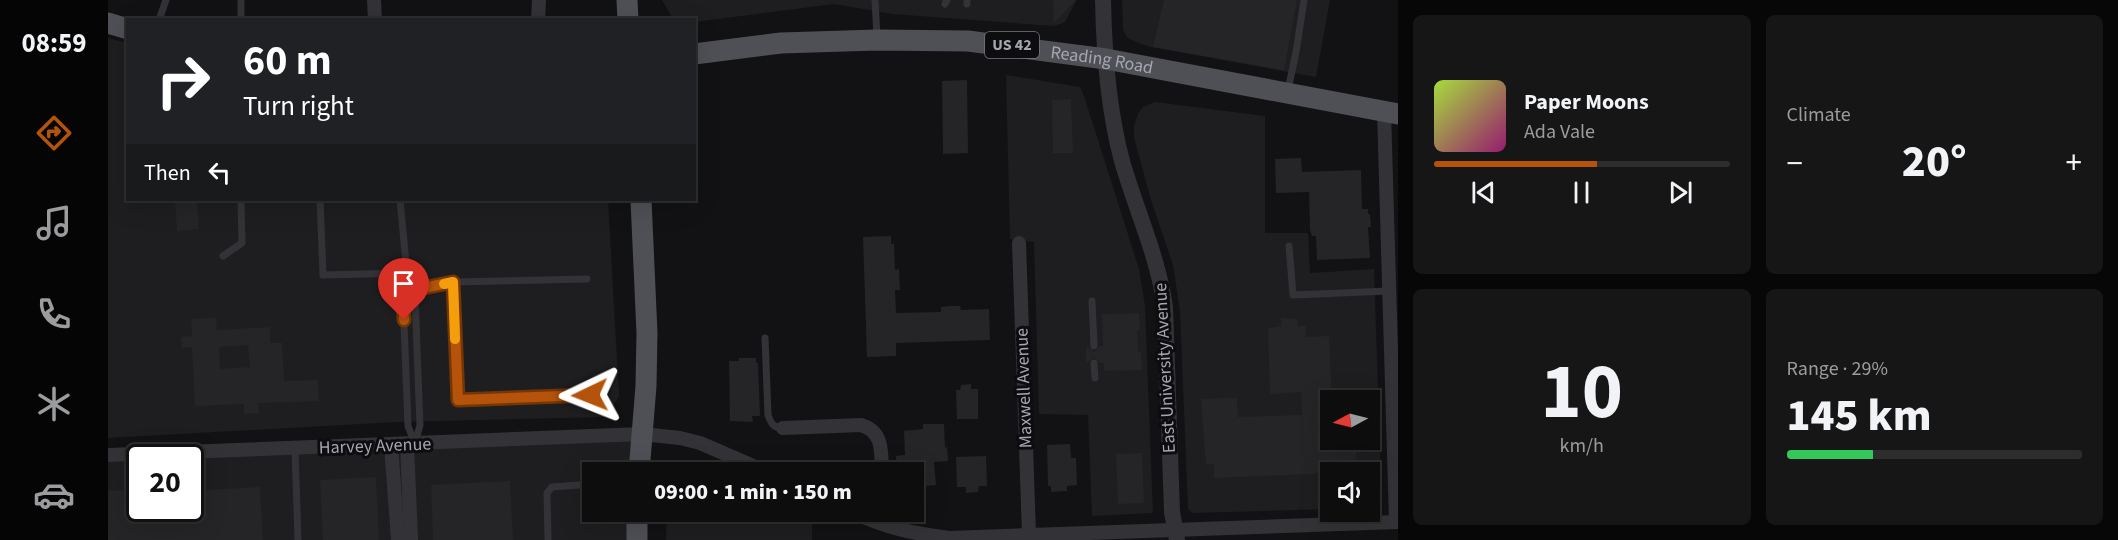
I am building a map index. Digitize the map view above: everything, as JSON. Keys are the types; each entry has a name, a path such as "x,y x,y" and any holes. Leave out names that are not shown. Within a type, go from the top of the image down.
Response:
{"main road":[{"path":"627,0 628,18"},
{"path":"108,22 126,28"},
{"name":"Reading Road","path":"696,54 781,43 877,39 968,41 1106,59 1391,112"},
{"path":"640,462 646,386 647,333 641,201"},
{"path":"637,522 637,540"}],"street":[{"path":"374,0 375,18"},
{"path":"538,18 539,0"},
{"name":"East University Avenue","path":"1103,0 1106,59 1122,160 1162,280 1165,307 1172,512 1176,535"},
{"path":"890,522 916,534 949,538 1029,534 1176,535 1397,522 1394,326 1388,291 1391,112"},
{"name":"Maxwell Avenue","path":"1019,243 1029,534"},
{"path":"783,428 861,424 875,432 881,446 882,462"},
{"name":"Harvey Avenue","path":"108,455 642,434 680,438 700,443 744,462"},
{"path":"411,444 411,540"},
{"path":"391,445 398,540"}],"lane":[{"path":"160,18 166,0"},
{"path":"241,0 241,18"},
{"path":"875,0 877,39"},
{"path":"1287,93 1304,0"},
{"path":"223,256 242,243 241,201"},
{"path":"320,201 323,275 407,273"},
{"path":"400,201 408,291 403,298 408,426 411,444"},
{"path":"1289,246 1293,295 1388,291"},
{"path":"408,291 453,282 587,279"},
{"path":"453,282 458,400 590,395"},
{"path":"408,291 415,296 420,425 411,444"},
{"path":"1092,301 1094,346"},
{"path":"765,338 768,415 772,424 783,428"},
{"path":"1094,363 1095,378"},
{"path":"295,449 298,540"},
{"path":"548,540 547,493 552,486 582,484"}],"shaded area":[{"path":"662,0 1076,0 1065,22 1055,26 892,14 834,4 696,22 696,18 672,18"},
{"path":"1122,0 1330,0 1316,77 1138,43 1128,38 1123,30"},
{"path":"108,38 126,43 126,201 608,201 619,396 607,417 397,422 108,438"},
{"path":"1006,75 1080,87 1084,96 1139,269 1145,306 1153,513 1092,516 1088,415 1039,414 1034,242 1010,239"},
{"path":"1155,102 1265,116 1265,233 1308,233 1310,273 1374,269 1378,390 1320,390 1320,450 1380,448 1382,508 1380,508 1380,462 1320,462 1320,509 1193,513 1188,509 1180,311 1173,265 1150,197 1134,137 1134,126 1143,107"},
{"path":"642,434 640,462 582,462 582,522 637,522 637,540 108,540 108,455 126,454 126,522 204,522 204,451"},
{"path":"667,522 812,522 812,540 666,540"}],"building":[{"path":"1053,0 1076,0 1054,23"},
{"path":"1164,0 1297,0 1284,70 1153,47"},
{"path":"967,80 968,153 943,154 942,81"},
{"path":"1071,99 1073,153 1053,153 1052,100"},
{"path":"1301,158 1302,172 1361,170 1362,209 1368,209 1368,214 1370,214 1371,227 1368,227 1370,258 1317,260 1316,236 1312,236 1310,230 1309,192 1276,193 1275,159"},
{"path":"175,201 197,201 199,229 177,231"},
{"path":"891,236 891,244 894,244 895,270 899,269 900,290 895,290 896,313 941,312 941,307 950,306 960,306 961,310 989,309 990,340 896,343 896,356 867,357 863,237"},
{"path":"1139,313 1138,352 1141,352 1142,370 1104,371 1104,363 1100,363 1094,357 1086,363 1086,346 1094,352 1103,346 1102,314"},
{"path":"216,318 217,330 270,327 270,343 282,343 284,381 318,380 319,401 258,403 259,413 244,414 244,404 195,406 192,347 182,348 181,337 192,336 191,319","holes":["248,345 250,367 220,369 219,347"]},
{"path":"1281,318 1297,319 1298,326 1306,326 1305,337 1329,336 1332,390 1320,390 1320,450 1356,450 1357,462 1320,462 1320,474 1214,478 1214,464 1206,465 1201,399 1237,398 1238,417 1302,415 1301,392 1270,394 1268,328 1281,326"},
{"path":"739,358 756,358 756,363 758,363 760,416 752,416 753,422 730,421 729,361 739,361"},
{"path":"971,384 971,389 978,389 978,419 957,419 956,390 960,390 961,385"},
{"path":"923,424 944,424 948,461 934,462 936,485 924,486 924,462 896,462 896,456 905,455 904,431 923,429"},
{"path":"1070,444 1071,458 1076,458 1077,485 1067,486 1067,491 1051,492 1051,486 1048,486 1047,445"},
{"path":"1142,453 1144,503 1118,504 1116,454"},
{"path":"986,456 987,486 979,486 978,492 966,493 966,487 957,487 956,457"},
{"path":"376,477 379,540 323,540 320,480"},
{"path":"510,481 513,540 433,540 431,485"},
{"path":"260,487 263,540 108,540 108,491 126,490 126,522 204,522 204,490"}],"slow traffic":[{"path":"444,284 453,282 455,339"}],"route":[{"path":"404,320 403,298 408,291 453,282 458,400 590,395"}]}
